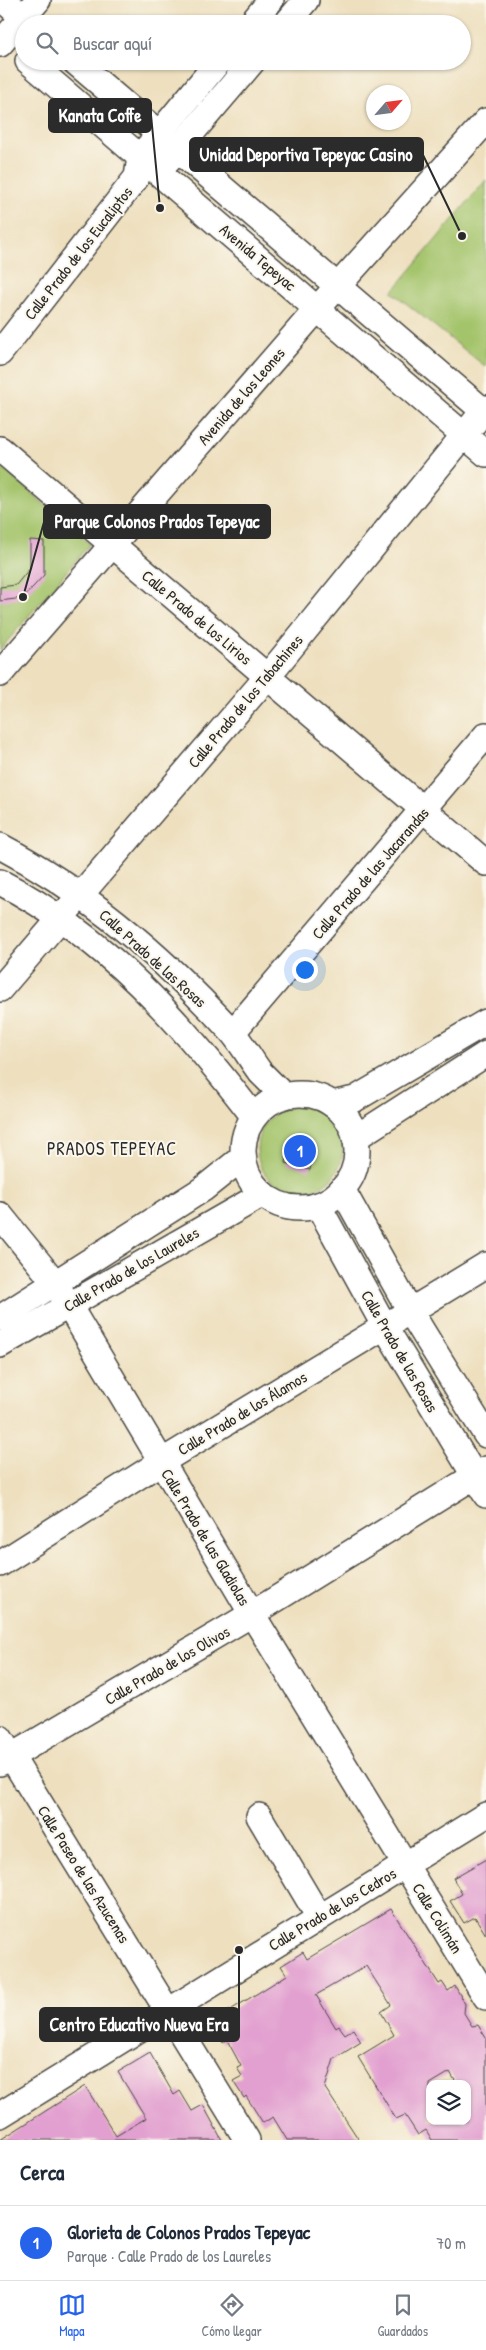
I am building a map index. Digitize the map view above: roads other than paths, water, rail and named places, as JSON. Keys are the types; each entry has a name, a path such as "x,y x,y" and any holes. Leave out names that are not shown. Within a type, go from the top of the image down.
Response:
{"street":[{"path":"3,0 31,14"},
{"path":"258,15 271,0"},
{"path":"294,15 306,0"},
{"path":"15,28 1,41 15,51"},
{"name":"Avenida Tepeyac","path":"38,70 145,168 318,308 486,454"},
{"name":"Avenida Tepeyac","path":"84,70 337,287 485,411"},
{"name":"Calle Prado de los Eucaliptos","path":"168,142 214,70"},
{"name":"Calle Prado de los Eucaliptos","path":"0,353 145,168 168,142 244,70"},
{"name":"Avenida de los Leones","path":"0,674 318,308 486,121"},
{"name":"Calle Prado de los Tabachines","path":"0,989 267,677 485,411"},
{"name":"Calle Prado de los Lirios","path":"0,449 486,863"},
{"name":"Calle Prado de las Jacarandas","path":"233,1032 486,735"},
{"name":"Calle Prado de las Rosas","path":"0,846 80,894 119,924 171,971 233,1032 260,1071 284,1096"},
{"name":"Calle Prado de las Rosas","path":"0,882 59,918 101,949 170,1014 204,1052 254,1117"},
{"path":"332,1104 355,1099 486,1022"},
{"path":"355,1138 486,1054"},
{"path":"309,1095 332,1104 346,1119 355,1138 356,1148 353,1170 342,1188 331,1198 318,1205 299,1208 280,1204 263,1194 249,1178 243,1157 245,1136 254,1117 273,1101 284,1096 309,1095"},
{"name":"Calle Prado de los Laureles","path":"0,1345 62,1295 243,1157"},
{"name":"Calle Prado de las Rosas","path":"342,1188 410,1311 486,1435"},
{"name":"Calle Prado de los Laureles","path":"0,1318 62,1295 263,1194"},
{"name":"Calle Prado de las Rosas","path":"318,1205 385,1327 482,1480"},
{"name":"Calle Prado de las Gladiolas","path":"0,1215 62,1295 252,1614 405,1864"},
{"name":"Calle Prado de los Álamos","path":"0,1564 161,1462 486,1265"},
{"name":"Calle Prado de los Olivos","path":"4,1752 252,1614 482,1480"},
{"name":"Calle Paseo de las Azucenas","path":"4,1752 247,2140"},
{"name":"Calle Prado de los Cedros","path":"0,2115 167,2010 486,1815"},
{"path":"259,1816 319,1917"},
{"name":"Calle Colimán","path":"405,1864 486,1997"}],"place":[{"name":"Kanata Coffe","path":"160,208"},
{"name":"Unidad Deportiva Tepeyac Casino","path":"462,236"},
{"name":"Parque Colonos Prados Tepeyac","path":"23,597"},
{"name":"Glorieta de Colonos Prados Tepeyac","path":"300,1151"},
{"name":"Centro Educativo Nueva Era","path":"239,1950"}],"district":[{"name":"PRADOS TEPEYAC","path":"112,1148"}]}
